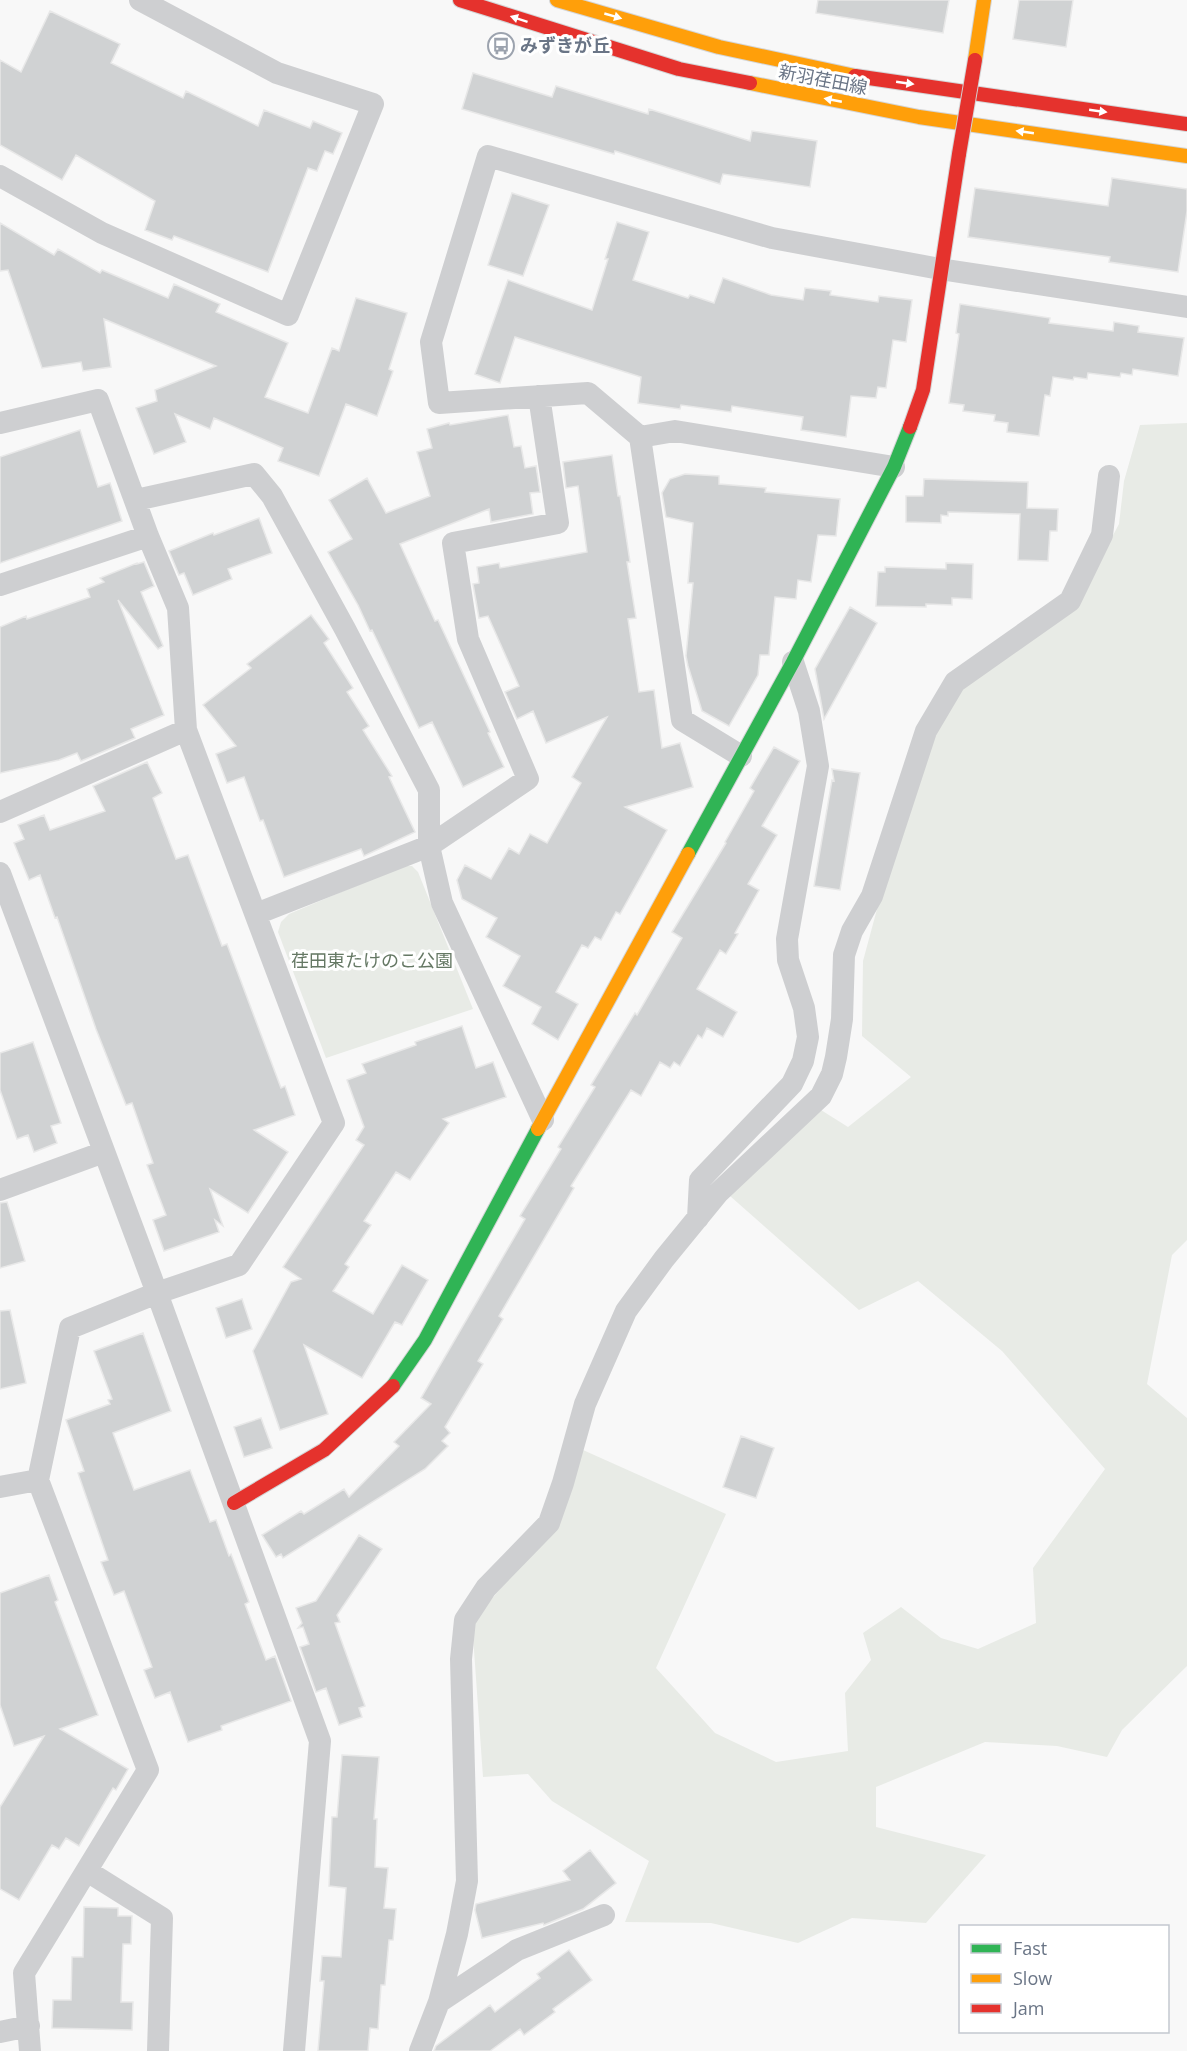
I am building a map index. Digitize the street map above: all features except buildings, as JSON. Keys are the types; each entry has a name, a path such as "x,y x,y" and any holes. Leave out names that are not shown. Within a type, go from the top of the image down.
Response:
{"street":[{"path":"0,176 102,232 288,315 373,104 277,73 140,0"},
{"name":"新羽荏田線","path":"460,0 679,69 919,117 1187,156"},
{"name":"新羽荏田線","path":"557,0 719,47 857,76 1187,124"},
{"path":"234,1503 324,1450 391,1390 425,1340 793,662 894,467 923,390 940,269 984,0"},
{"path":"741,756 682,720 640,437 588,393 439,403 431,342 488,156 772,238 940,269 1187,307"},
{"path":"256,914 429,846 528,779 468,639 453,543 558,523 539,396"},
{"path":"0,423 98,400 148,536 178,608 186,730 334,1123 239,1265 157,1293 70,1328 38,1480 148,1770 24,1973 30,2051"},
{"path":"640,437 675,431 894,467"},
{"path":"136,500 254,474 272,496 429,790 429,846 442,903 543,1120"},
{"path":"420,2051 439,2002 458,1934 467,1881 461,1659 465,1620 486,1588 549,1523 563,1483 585,1404 626,1311 664,1259 718,1193 821,1096 832,1074 836,1057 842,1019 844,955 852,930 872,896 926,731 955,682 1070,602 1102,535 1109,476"},
{"path":"0,585 148,536"},
{"path":"698,1218 700,1180 792,1084 803,1061 808,1037 804,1008 788,960 787,939 818,766 808,711 793,662"},
{"path":"0,812 186,730"},
{"path":"0,873 157,1293 320,1741 294,2051"},
{"path":"0,1190 104,1152"},
{"path":"0,1487 38,1480"},
{"path":"87,1871 162,1918 158,2051"},
{"path":"439,2002 517,1950 604,1915"},
{"path":"0,2032 29,2026"}],"green space":[{"path":"1187,423 1187,1240 1172,1255 1147,1384 1187,1418 1187,1666 1122,1730 1107,1757 1057,1746 985,1742 876,1787 876,1827 986,1855 926,1923 852,1918 798,1943 711,1923 625,1922 649,1861 552,1801 528,1774 483,1777 472,1622 553,1527 583,1450 726,1514 656,1668 715,1733 776,1762 848,1751 845,1693 871,1660 863,1633 901,1607 941,1638 978,1649 1036,1623 1033,1568 1105,1469 1002,1351 918,1281 859,1310 730,1196 821,1110 848,1127 911,1077 862,1036 863,961 883,887 933,740 961,686 1077,603 1119,524 1124,481 1140,425"},
{"name":"荏田東たけのこ公園","path":"403,866 412,866 418,872 473,1009 326,1058 278,932 281,922 289,914"}],"traffic: fast":[{"path":"688,854 793,662 894,467 910,427"},
{"path":"393,1386 425,1340 538,1129"}],"traffic: slow":[{"path":"557,0 719,47 855,76"},
{"path":"975,60 984,0"},
{"path":"750,83 919,117 1187,156"},
{"path":"538,1129 688,854"}],"traffic: jam":[{"path":"460,0 679,69 750,83"},
{"path":"959,154 975,60"},
{"path":"855,76 1187,124"},
{"path":"910,427 923,390 959,154"},
{"path":"234,1503 324,1450 393,1386"}],"place":[{"name":"みずきが丘","path":"501,46"}]}
